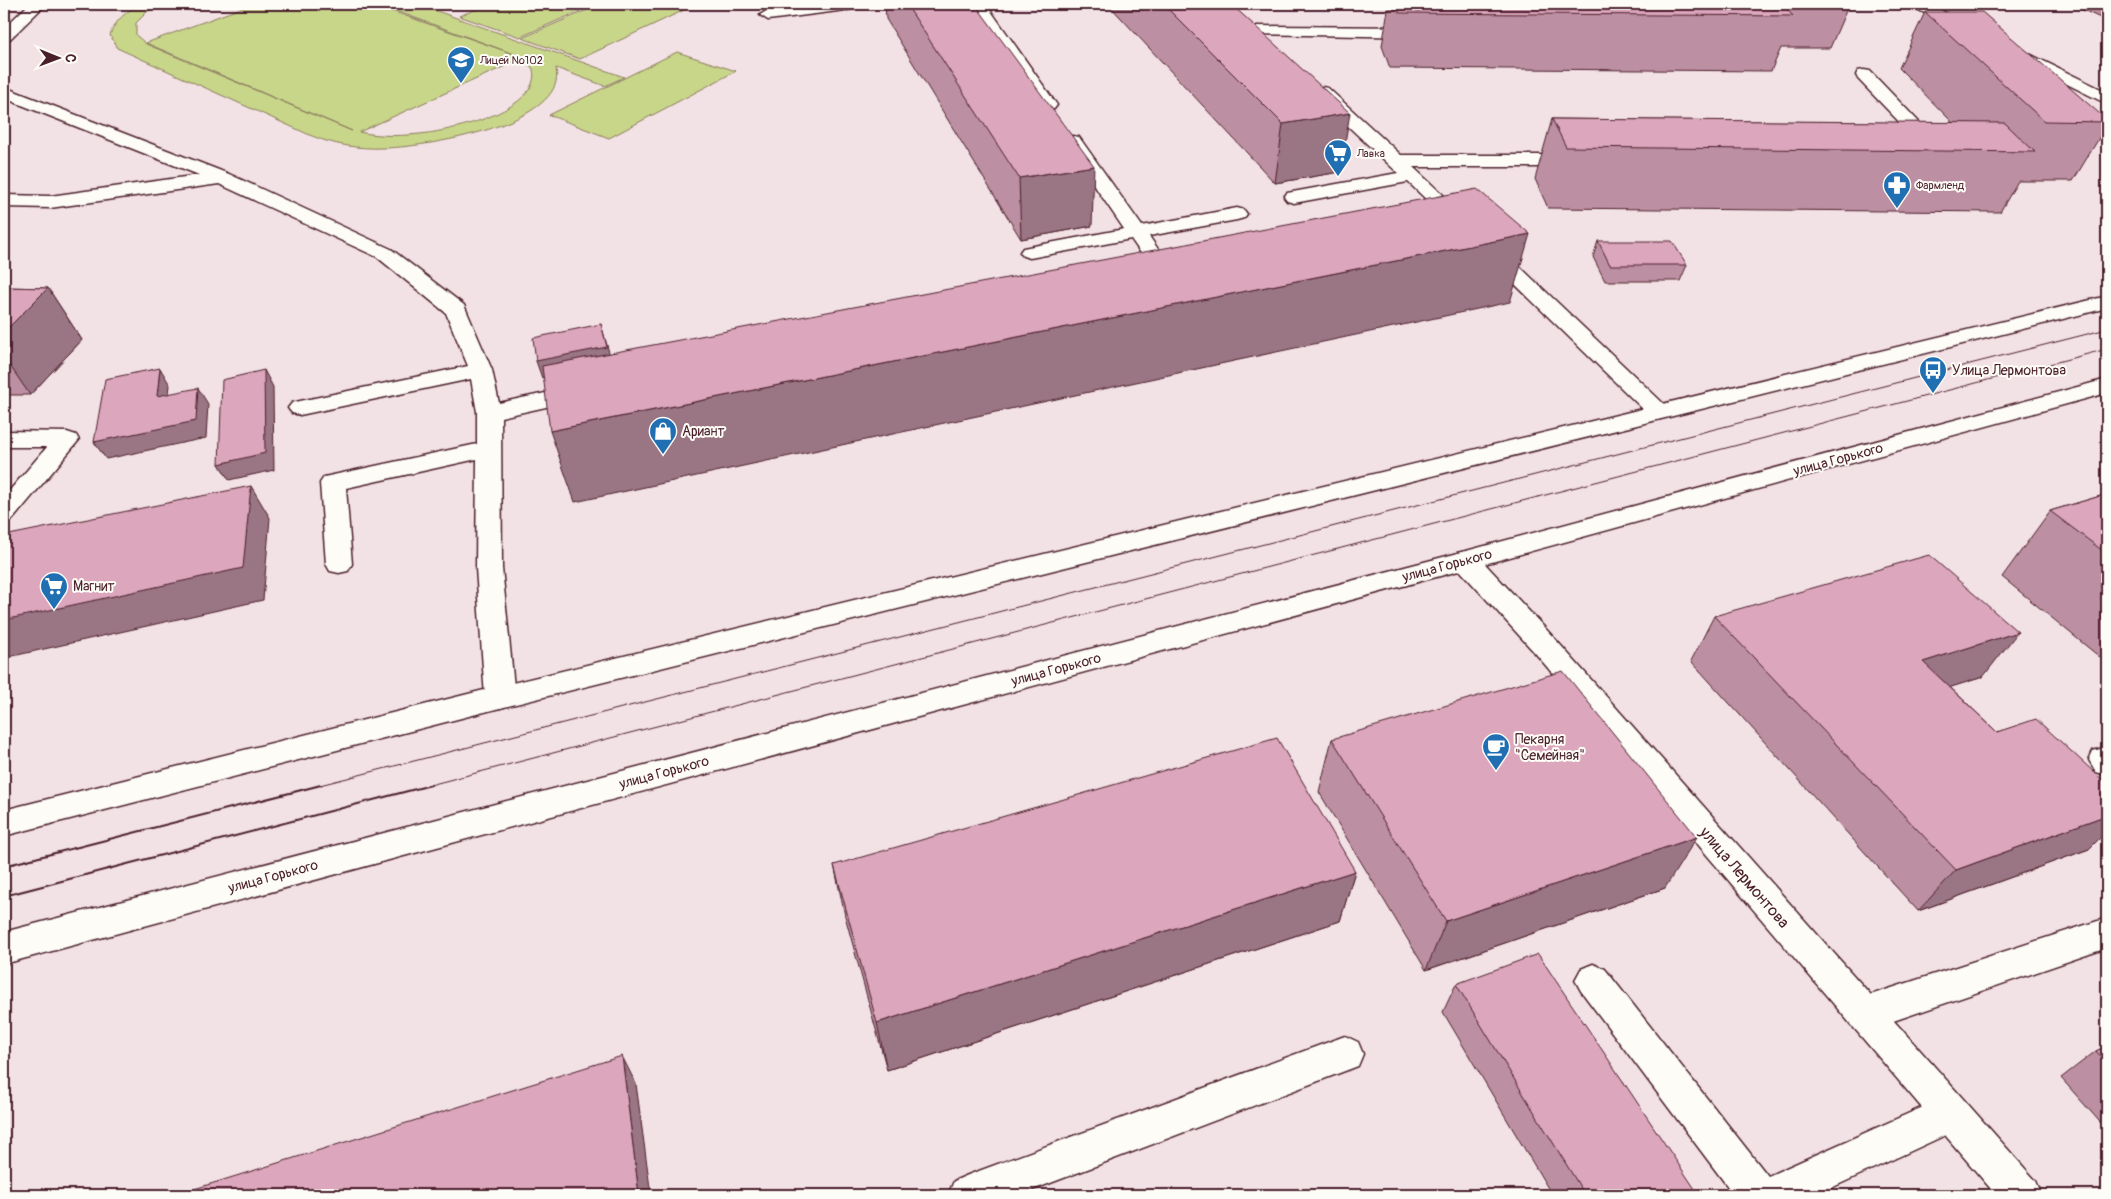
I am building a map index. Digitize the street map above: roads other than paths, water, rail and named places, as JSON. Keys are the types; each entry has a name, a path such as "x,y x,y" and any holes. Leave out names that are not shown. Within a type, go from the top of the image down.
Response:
{"main road":[{"path":"768,15 854,4"},
{"path":"978,4 1163,271"},
{"path":"1918,4 1978,34"},
{"path":"12,6 34,7"},
{"path":"4,36 34,7"},
{"path":"1242,17 1278,50"},
{"path":"1257,31 1434,32"},
{"path":"2004,47 2107,99"},
{"path":"1864,75 1947,162 1918,162"},
{"path":"1305,76 1588,342 1658,411"},
{"path":"4,92 222,178 384,253 456,310 481,370 489,412 489,568 500,697"},
{"path":"1396,161 1593,162"},
{"path":"1294,197 1412,176"},
{"path":"4,201 50,202 222,178"},
{"path":"1030,252 1237,214"},
{"path":"1423,220 1452,214"},
{"path":"4,823 500,697 2107,302"},
{"path":"300,408 481,370"},
{"name":"улица Горького","path":"4,948 1466,560 2107,386"},
{"path":"489,412 606,387"},
{"path":"4,439 67,440 4,513"},
{"path":"339,564 333,483 488,449"},
{"name":"улица Лермонтова","path":"1466,560 1546,647 2022,1195"},
{"path":"2107,759 2104,760 2107,763"},
{"path":"1864,1014 2107,933"},
{"path":"1593,980 1758,1195"},
{"path":"968,1195 1345,1054"},
{"path":"1772,1195 1950,1114"}],"tram line":[{"path":"316,786 2107,329"},
{"path":"426,786 2107,349"},
{"path":"4,866 321,785"},
{"path":"4,896 431,785"}],"place":[{"name":"Лицей №102","path":"461,84"},
{"name":"Лавка","path":"1338,177"},
{"name":"Фармленд","path":"1897,209"},
{"name":"Улица Лермонтова","path":"1933,394"},
{"name":"Ариант","path":"663,455"},
{"name":"Магнит","path":"54,610"},
{"name":"Пекарня \"Семейная\"","path":"1496,771"}]}
